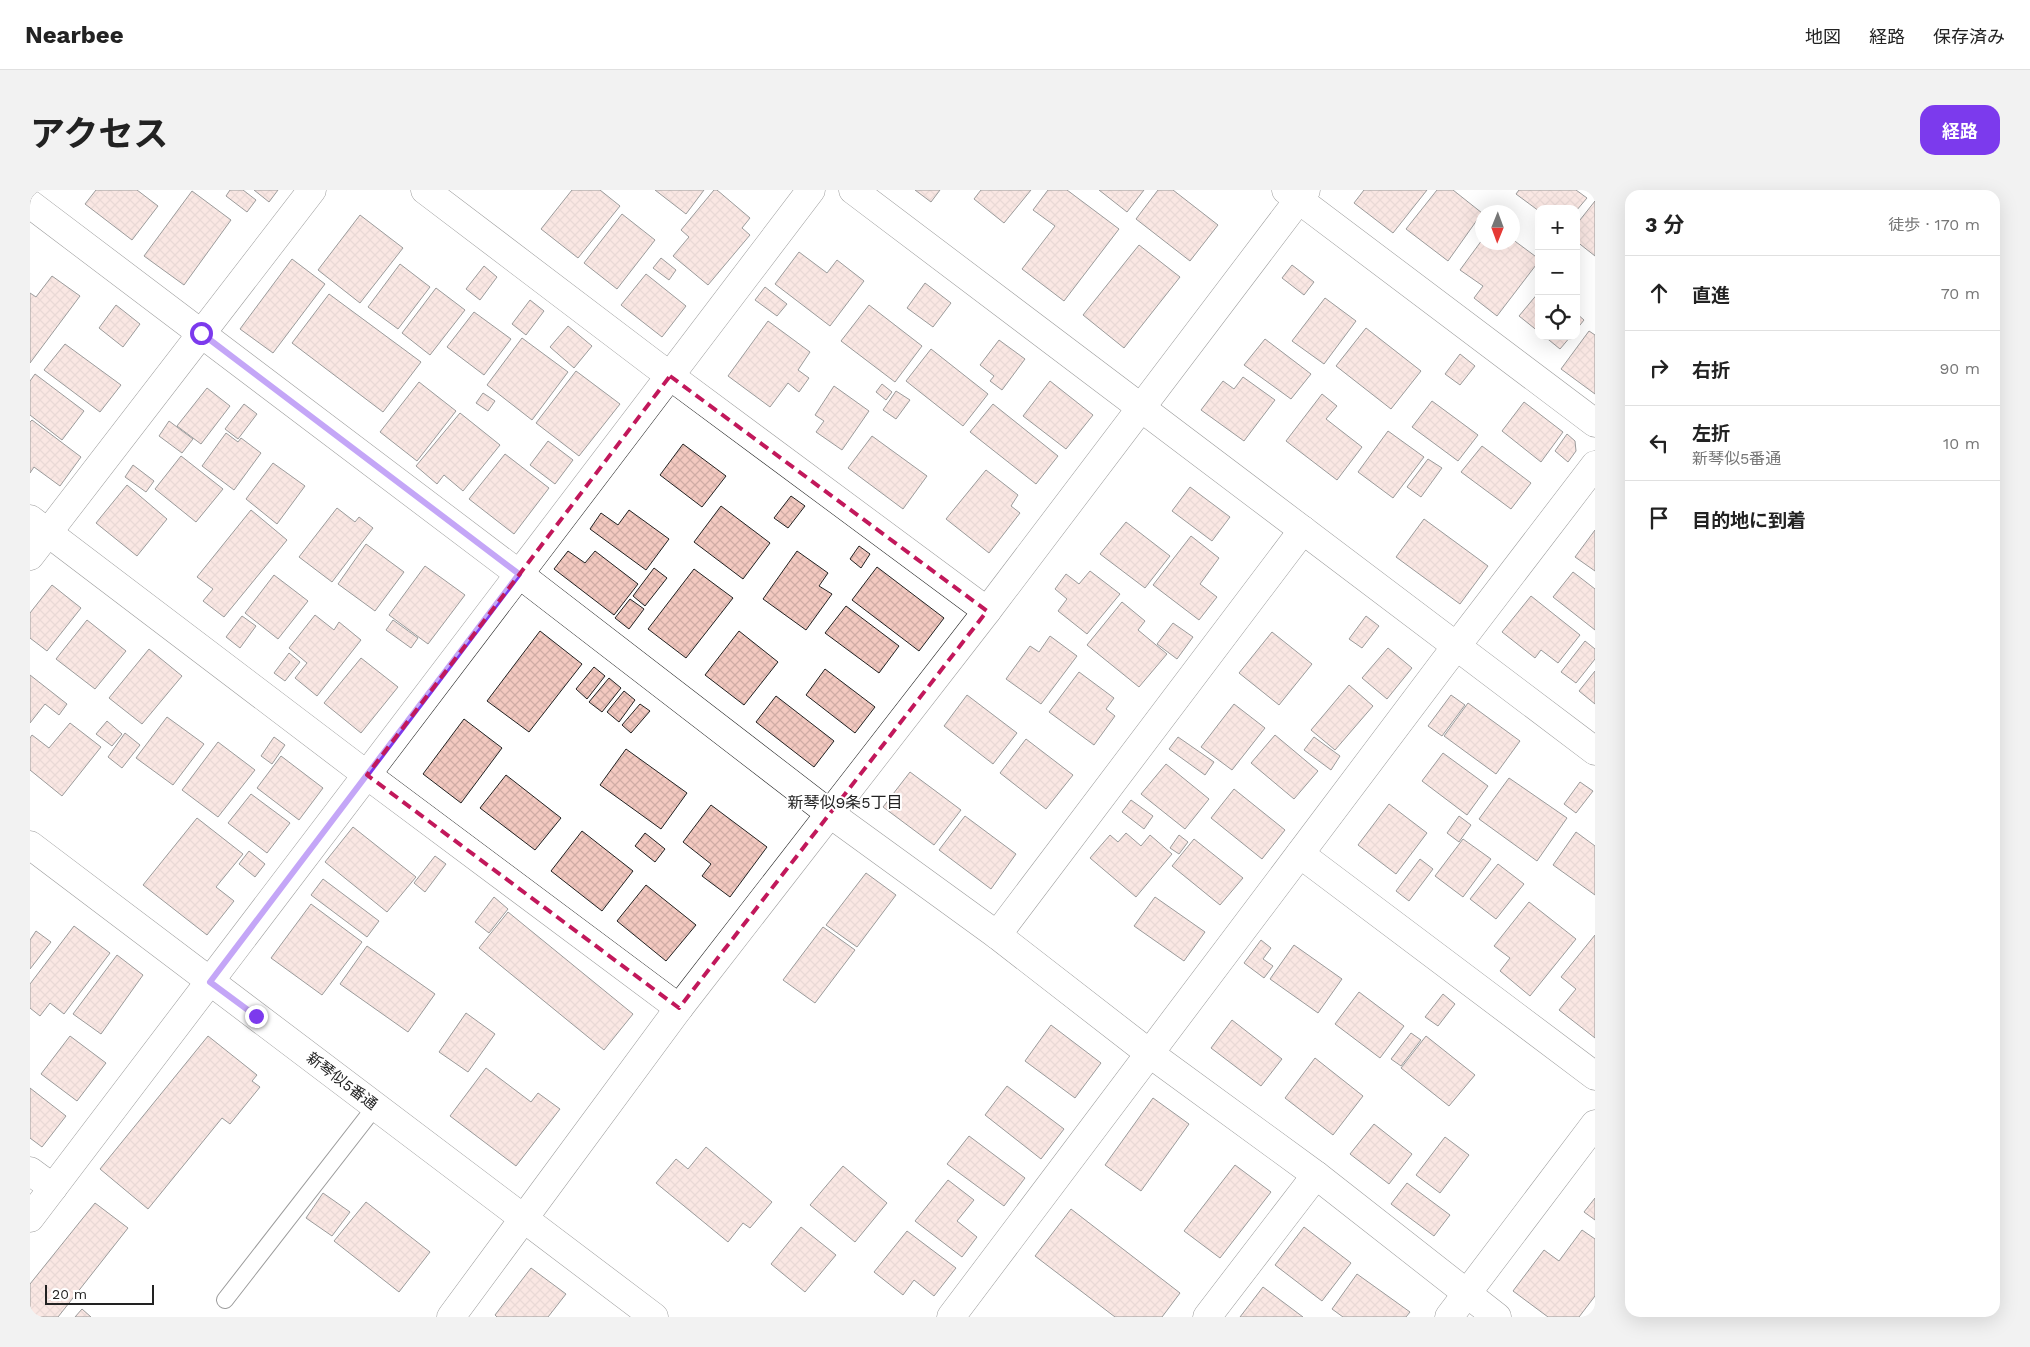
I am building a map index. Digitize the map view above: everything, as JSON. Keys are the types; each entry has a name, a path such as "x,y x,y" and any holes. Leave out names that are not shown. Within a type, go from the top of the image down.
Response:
{"street":[{"path":"30,556 39,526 201,333 312,190"},
{"path":"425,190 670,376 987,611"},
{"path":"30,1218 811,190"},
{"path":"852,190 1595,751"},
{"path":"451,1317 680,1008 1142,408 1297,193 1595,423"},
{"path":"30,204 519,574 829,813 996,935 1149,1053 1316,1175 1497,1317"},
{"path":"951,1317 1456,646 1595,465"},
{"path":"39,526 367,775 680,1008"},
{"path":"996,935 1302,530"},
{"name":"新琴似5番通","path":"30,845 654,1317"},
{"path":"1300,854 1595,1076"},
{"path":"1449,1317 1595,1124"},
{"path":"30,1171 53,1188"},
{"path":"1207,1317 1316,1175"}],"lane":[{"path":"226,1300 375,1107"}],"highlighted area":[{"path":"670,376 987,611 679,1008 367,775"}],"building":[{"path":"96,190 137,190 158,206 132,240 85,204"},
{"path":"230,190 243,190 256,200 247,212 226,196"},
{"path":"254,190 278,190 269,202"},
{"path":"572,190 600,190 620,206 578,258 541,229"},
{"path":"655,190 704,190 686,214"},
{"path":"714,190 717,190 750,218 742,228 750,235 708,285 673,256 689,237 681,230"},
{"path":"915,190 940,190 931,202"},
{"path":"981,190 1031,190 1004,223 974,199"},
{"path":"1048,190 1067,190 1119,229 1064,301 1022,269 1055,226 1033,210"},
{"path":"1099,190 1144,190 1127,212"},
{"path":"1158,190 1173,190 1218,225 1190,261 1136,219"},
{"path":"1364,190 1427,190 1393,233 1354,203"},
{"path":"1437,190 1453,190 1475,207 1475,223 1448,261 1406,229"},
{"path":"1519,190 1576,190 1587,198 1580,206 1535,205 1535,208 1516,194"},
{"path":"192,191 231,220 184,285 144,256"},
{"path":"1595,201 1595,256 1580,244 1580,220"},
{"path":"622,214 655,240 617,289 584,263"},
{"path":"360,215 403,248 360,303 318,270"},
{"path":"1139,245 1180,277 1124,348 1083,315"},
{"path":"1520,245 1535,256 1535,266 1497,316 1474,298 1483,286 1460,270 1475,250 1520,250"},
{"path":"799,252 827,273 837,260 864,281 830,326 775,284"},
{"path":"661,258 676,270 669,280 653,268"},
{"path":"292,259 325,284 273,353 240,329"},
{"path":"400,264 430,287 398,329 368,307"},
{"path":"1292,265 1314,282 1304,295 1282,278"},
{"path":"484,266 497,277 480,300 466,289"},
{"path":"646,274 686,306 662,337 621,305"},
{"path":"52,276 80,296 30,363 30,293 36,297"},
{"path":"925,283 951,303 933,327 907,308"},
{"path":"765,287 787,304 777,316 755,300"},
{"path":"436,288 465,310 430,355 402,333"},
{"path":"329,294 421,362 383,412 292,343"},
{"path":"1535,297 1535,329 1519,316"},
{"path":"1325,298 1356,321 1324,364 1292,341"},
{"path":"530,300 544,311 526,335 512,324"},
{"path":"116,305 140,324 123,347 99,328"},
{"path":"869,305 922,346 895,382 841,341"},
{"path":"474,312 511,339 484,375 447,347"},
{"path":"1580,316 1584,320 1580,325"},
{"path":"768,321 810,352 798,370 809,378 799,392 788,383 770,407 728,376"},
{"path":"568,326 592,346 574,368 550,347"},
{"path":"1366,328 1421,371 1391,409 1336,366"},
{"path":"1589,331 1595,335 1595,394 1561,369"},
{"path":"522,338 568,372 532,420 487,385"},
{"path":"1265,339 1311,374 1291,399 1244,365"},
{"path":"999,340 1025,359 1002,390 990,381 994,376 980,365"},
{"path":"1549,340 1568,340 1560,349"},
{"path":"65,344 121,385 100,412 44,370"},
{"path":"931,349 988,394 963,426 906,381"},
{"path":"1460,354 1475,366 1460,385 1445,374"},
{"path":"576,371 620,404 579,456 536,423"},
{"path":"35,374 84,411 62,440 30,415 30,381"},
{"path":"1243,377 1275,400 1244,441 1201,410 1223,381 1234,389"},
{"path":"1050,381 1093,415 1066,449 1023,416"},
{"path":"419,382 456,411 417,461 380,432"},
{"path":"882,384 892,392 886,400 876,392"},
{"path":"834,386 869,411 842,450 816,432 824,421 815,415"},
{"path":"207,388 230,406 201,444 177,426"},
{"path":"896,391 910,400 896,419 883,410"},
{"path":"483,393 495,401 488,411 476,403"},
{"path":"1322,394 1337,406 1326,419 1362,447 1337,480 1286,441"},
{"path":"1432,401 1478,435 1458,461 1412,427"},
{"path":"1524,402 1563,432 1541,462 1502,431"},
{"path":"244,404 257,414 238,439 225,429"},
{"path":"993,404 1058,456 1036,484 970,432"},
{"path":"460,413 500,445 463,491 444,475 437,484 416,466"},
{"path":"32,420 81,457 60,486 34,467 30,473 30,422"},
{"path":"169,421 193,439 182,453 159,436"},
{"path":"1388,431 1424,457 1393,498 1358,472"},
{"path":"226,433 238,442 241,438 261,453 234,490 202,466"},
{"path":"1567,434 1575,441 1576,451 1568,462 1555,451"},
{"path":"872,436 927,476 903,509 848,468"},
{"path":"548,441 573,460 555,484 530,465"},
{"path":"683,444 726,476 702,507 660,475"},
{"path":"1482,446 1531,483 1511,509 1461,472"},
{"path":"505,454 549,488 514,534 469,499"},
{"path":"181,456 223,489 196,522 155,489"},
{"path":"1428,459 1442,468 1421,497 1407,487"},
{"path":"273,463 305,486 277,524 246,499"},
{"path":"133,465 154,481 146,492 125,477"},
{"path":"986,470 1018,495 1011,506 1020,513 989,553 946,519"},
{"path":"127,485 167,519 137,556 96,523"},
{"path":"1190,487 1230,517 1212,541 1172,511"},
{"path":"791,496 805,506 788,528 774,518"},
{"path":"721,506 770,543 743,579 694,542"},
{"path":"337,508 355,522 359,517 373,528 332,582 299,557"},
{"path":"251,510 287,540 224,617 203,601 213,589 197,577"},
{"path":"629,510 669,539 646,570 590,529 601,513 618,525"},
{"path":"1424,519 1488,566 1460,604 1396,557"},
{"path":"1126,522 1170,556 1145,588 1100,554"},
{"path":"1595,530 1595,571 1575,557"},
{"path":"1191,536 1219,558 1200,584 1217,597 1199,620 1153,585"},
{"path":"366,544 404,572 375,611 338,584"},
{"path":"859,546 870,554 861,568 850,559"},
{"path":"568,551 585,563 595,551 638,584 614,615 554,569"},
{"path":"797,551 828,573 819,586 832,594 806,630 763,599"},
{"path":"425,566 465,595 428,644 389,615"},
{"path":"877,567 944,618 919,651 852,600"},
{"path":"654,568 667,578 645,606 633,596"},
{"path":"694,569 733,598 686,658 648,629"},
{"path":"1090,571 1120,594 1087,634 1058,611 1067,599 1055,589 1066,574 1079,584"},
{"path":"1573,572 1595,589 1595,630 1553,597"},
{"path":"274,575 308,601 278,639 245,613"},
{"path":"52,585 81,608 47,651 30,638 30,613"},
{"path":"1531,596 1580,635 1558,663 1541,650 1535,658 1502,632"},
{"path":"630,599 644,609 629,629 615,618"},
{"path":"1122,602 1145,621 1138,630 1167,654 1139,687 1087,645"},
{"path":"846,606 899,646 879,673 825,633"},
{"path":"315,615 334,630 339,622 361,640 317,696 295,678 307,663 289,648"},
{"path":"242,616 256,626 240,648 226,637"},
{"path":"1366,616 1379,626 1362,648 1349,639"},
{"path":"87,620 126,651 95,689 56,659"},
{"path":"393,620 418,638 411,648 386,630"},
{"path":"1173,623 1193,637 1177,659 1157,644"},
{"path":"540,631 582,664 529,732 487,701"},
{"path":"739,631 778,662 744,705 705,675"},
{"path":"1272,632 1312,664 1279,705 1239,673"},
{"path":"1050,636 1077,656 1041,704 1006,679 1030,646 1039,652"},
{"path":"1585,641 1595,649 1595,659 1576,683 1561,672"},
{"path":"1388,648 1412,668 1387,699 1362,678"},
{"path":"149,649 182,676 142,724 109,698"},
{"path":"289,653 300,662 285,681 274,673"},
{"path":"361,658 398,687 361,733 324,703"},
{"path":"594,667 605,676 587,699 576,689"},
{"path":"825,669 875,707 855,733 806,695"},
{"path":"1595,671 1595,704 1579,691"},
{"path":"1079,672 1114,698 1106,709 1115,716 1094,745 1049,712"},
{"path":"30,675 67,704 59,715 45,704 30,723"},
{"path":"609,678 621,688 602,712 589,702"},
{"path":"1349,685 1373,706 1335,750 1311,730"},
{"path":"624,691 635,700 619,722 607,712"},
{"path":"967,695 1017,733 993,764 944,726"},
{"path":"1451,695 1465,705 1442,736 1428,726"},
{"path":"776,696 834,741 814,767 756,722"},
{"path":"1468,703 1520,741 1496,774 1444,736"},
{"path":"640,704 650,711 631,733 622,725"},
{"path":"1234,704 1265,728 1232,770 1201,747"},
{"path":"167,717 204,744 173,785 136,758"},
{"path":"464,719 502,748 461,803 423,774"},
{"path":"107,721 122,734 112,746 96,734"},
{"path":"70,723 101,747 62,796 30,770 30,738 32,735 49,748"},
{"path":"125,733 140,745 122,768 108,757"},
{"path":"1275,735 1318,771 1294,799 1251,763"},
{"path":"274,737 285,745 272,764 261,756"},
{"path":"1178,737 1214,762 1205,775 1169,749"},
{"path":"1314,737 1340,756 1331,770 1304,750"},
{"path":"1026,739 1073,775 1046,809 1000,773"},
{"path":"218,742 255,770 218,817 182,790"},
{"path":"626,749 687,793 661,829 600,785"},
{"path":"1443,753 1488,786 1467,815 1422,781"},
{"path":"281,756 323,788 299,820 257,788"},
{"path":"1166,764 1209,799 1185,829 1141,794"},
{"path":"910,772 961,810 934,845 883,807"},
{"path":"506,775 561,818 535,850 480,808"},
{"path":"1509,778 1567,818 1537,861 1479,819"},
{"path":"1580,782 1593,791 1576,813 1564,804"},
{"path":"1234,789 1285,830 1262,859 1211,818"},
{"path":"251,794 290,823 267,853 228,823"},
{"path":"1131,800 1153,816 1144,829 1122,812"},
{"path":"1389,804 1427,833 1396,874 1358,845"},
{"path":"711,805 767,847 730,897 702,876 711,864 683,842"},
{"path":"965,816 1016,854 991,889 939,850"},
{"path":"1459,816 1471,825 1459,842 1447,833"},
{"path":"197,818 243,854 216,887 234,901 207,935 143,885"},
{"path":"353,827 416,877 387,912 325,862"},
{"path":"582,831 633,871 602,911 551,871"},
{"path":"1576,832 1595,846 1595,895 1553,865"},
{"path":"645,833 665,849 655,862 635,846"},
{"path":"1126,833 1141,846 1150,835 1172,854 1136,897 1090,858 1110,835 1118,842"},
{"path":"1179,835 1188,842 1179,854 1170,848"},
{"path":"1194,839 1243,878 1220,905 1172,866"},
{"path":"1463,839 1491,859 1463,897 1435,876"},
{"path":"249,851 265,864 255,877 239,864"},
{"path":"435,856 446,864 425,892 414,883"},
{"path":"1420,859 1433,869 1409,901 1396,891"},
{"path":"1498,864 1524,884 1496,919 1470,899"},
{"path":"866,873 896,895 857,947 826,925"},
{"path":"323,879 379,921 367,937 311,895"},
{"path":"646,885 696,925 666,961 617,921"},
{"path":"494,897 508,909 489,933 475,922"},
{"path":"1155,897 1205,932 1184,961 1134,926"},
{"path":"1529,902 1576,939 1530,996 1500,971 1510,958 1494,946"},
{"path":"311,904 362,942 322,995 271,958"},
{"path":"508,912 633,1014 604,1050 479,948"},
{"path":"74,926 110,953 64,1014 50,1003 40,1016 30,1008 30,984"},
{"path":"823,927 855,950 815,1003 783,980"},
{"path":"36,931 51,942 30,969 30,940"},
{"path":"1595,935 1595,1038 1559,1010 1576,989 1561,977"},
{"path":"1261,940 1271,948 1263,959 1273,966 1264,978 1244,963"},
{"path":"1294,945 1342,979 1318,1013 1270,979"},
{"path":"367,946 435,994 408,1032 340,984"},
{"path":"117,955 143,975 101,1034 73,1014"},
{"path":"1359,992 1404,1026 1380,1058 1335,1024"},
{"path":"1443,994 1455,1004 1438,1026 1425,1017"},
{"path":"466,1013 495,1034 468,1072 439,1052"},
{"path":"1232,1020 1282,1059 1261,1086 1211,1048"},
{"path":"1051,1025 1101,1063 1075,1098 1025,1061"},
{"path":"1411,1033 1421,1040 1401,1066 1391,1059"},
{"path":"70,1036 106,1063 77,1101 41,1074"},
{"path":"208,1036 257,1075 252,1081 260,1087 230,1124 222,1118 148,1209 100,1169"},
{"path":"1426,1036 1475,1075 1449,1106 1401,1068"},
{"path":"1315,1058 1363,1096 1333,1135 1285,1098"},
{"path":"486,1068 531,1102 538,1093 560,1109 516,1166 450,1116"},
{"path":"1007,1086 1064,1129 1041,1159 985,1115"},
{"path":"30,1088 66,1116 42,1147 30,1138"},
{"path":"1153,1098 1189,1124 1141,1191 1105,1165"},
{"path":"1374,1124 1412,1154 1389,1184 1350,1154"},
{"path":"969,1136 1025,1178 1004,1206 947,1164"},
{"path":"1445,1137 1469,1155 1440,1193 1416,1175"},
{"path":"706,1147 772,1202 750,1228 743,1223 728,1242 656,1183 676,1159 688,1169"},
{"path":"1235,1165 1271,1192 1220,1258 1184,1231"},
{"path":"843,1166 887,1203 855,1242 810,1205"},
{"path":"948,1180 974,1200 957,1221 977,1237 962,1257 915,1221"},
{"path":"1407,1183 1450,1215 1434,1236 1391,1204"},
{"path":"323,1193 350,1212 332,1236 306,1218"},
{"path":"1595,1198 1595,1220 1584,1212"},
{"path":"366,1202 430,1252 399,1292 334,1241"},
{"path":"95,1203 128,1228 58,1317 30,1317 30,1284"},
{"path":"1071,1209 1180,1293 1162,1317 1115,1317 1035,1256"},
{"path":"801,1227 836,1255 805,1292 771,1264"},
{"path":"1304,1227 1351,1263 1322,1301 1275,1265"},
{"path":"1582,1230 1595,1239 1595,1296 1579,1317 1548,1317 1513,1291 1544,1250 1559,1261"},
{"path":"907,1231 956,1268 934,1296 914,1280 903,1295 874,1272"},
{"path":"531,1268 566,1294 548,1317 497,1317 495,1315"},
{"path":"1357,1274 1410,1312 1406,1317 1343,1317 1332,1309"},
{"path":"1263,1287 1303,1317 1240,1317"},
{"path":"82,1309 91,1317 75,1317"}],"district":[{"name":"新琴似9条5丁目","path":"845,802"}],"route":[{"path":"201,333 519,574 210,982 256,1016"}]}
